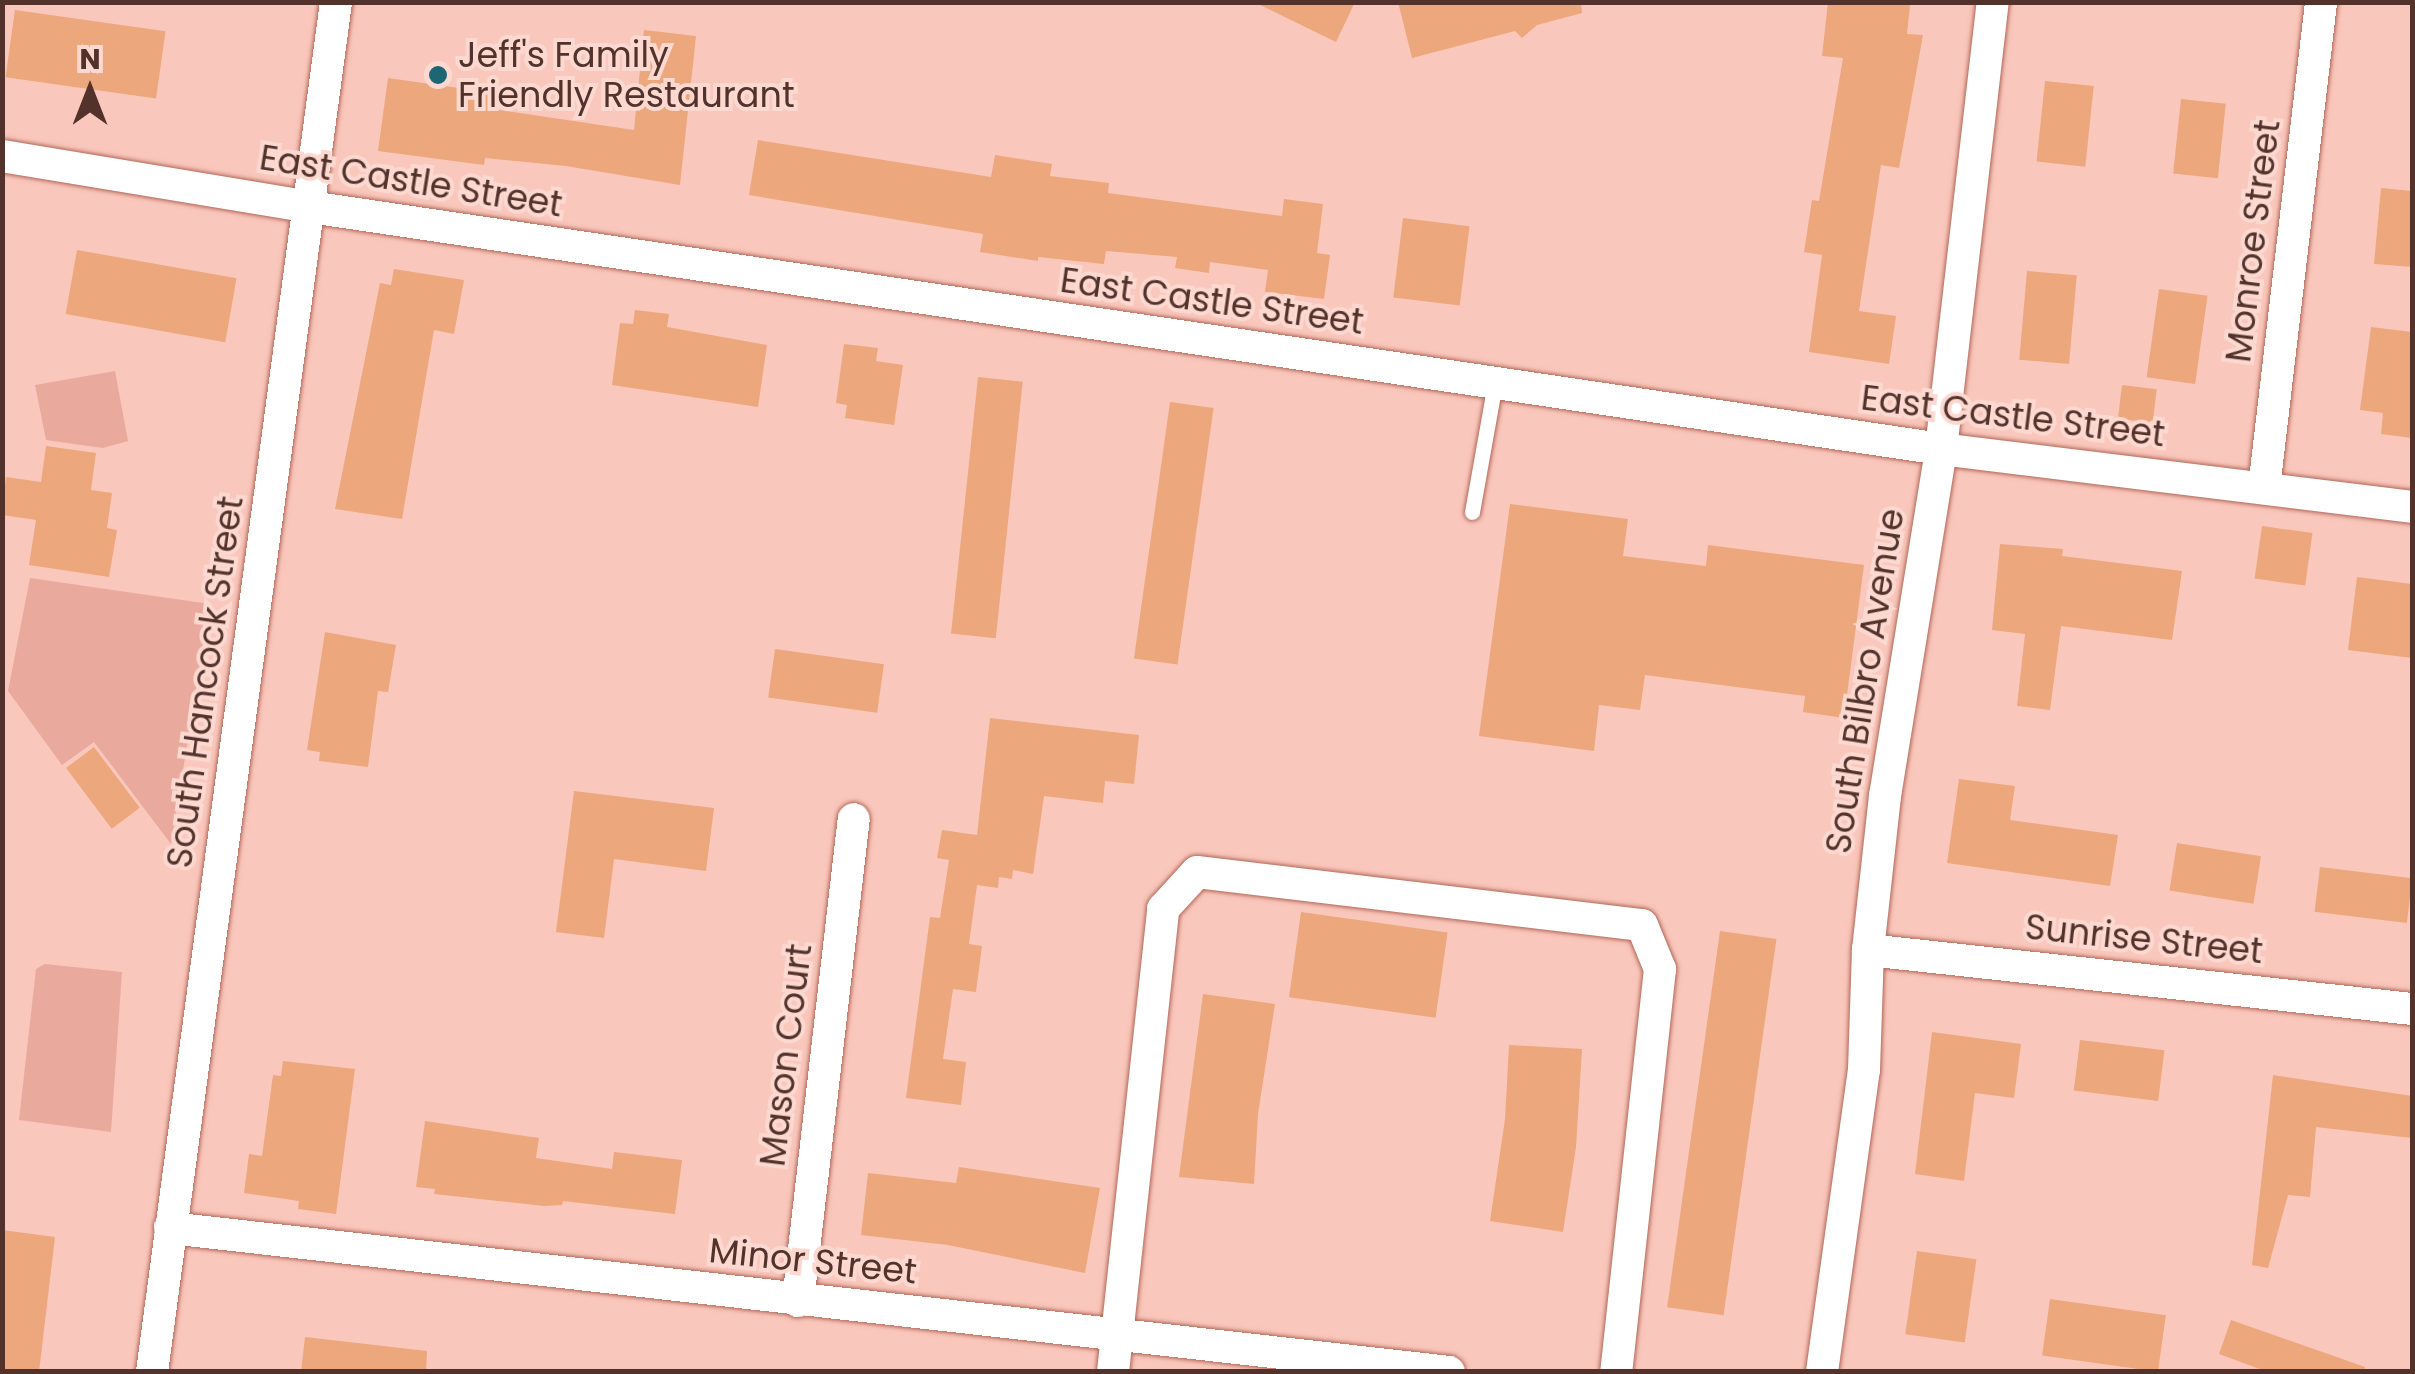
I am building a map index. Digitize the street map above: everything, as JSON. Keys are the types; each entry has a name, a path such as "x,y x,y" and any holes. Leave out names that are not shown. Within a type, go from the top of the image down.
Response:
{"street":[{"name":"South Hancock Street","path":"152,1372 336,2"},
{"name":"South Bilbro Avenue","path":"1822,1372 1864,1070 1868,950 1885,796 1940,449 1993,2"},
{"name":"Monroe Street","path":"2264,488 2321,2"},
{"name":"East Castle Street","path":"2,156 310,208 1940,449 2412,507"},
{"name":"Mason Court","path":"798,1301 854,819"},
{"path":"1113,1372 1163,909 1197,872 1642,925 1660,969 1616,1372"},
{"name":"Sunrise Street","path":"1868,950 2412,1009"},
{"name":"Minor Street","path":"170,1228 1448,1372"}],"lane":[{"path":"1472,512 1495,383"}],"shaded area":[{"path":"115,371 128,441 103,448 46,440 35,385"},
{"path":"30,578 210,604 171,844 94,742 62,765 8,691"},
{"path":"45,964 122,972 111,1132 19,1120 36,969"}],"building":[{"path":"1254,2 1355,2 1336,42"},
{"path":"1398,2 1581,2 1582,13 1537,25 1522,38 1515,31 1412,58"},
{"path":"1828,2 1910,5 1907,34 1923,35 1899,168 1881,165 1859,311 1896,316 1889,364 1809,352 1822,255 1804,252 1812,200 1819,201 1843,58 1822,56"},
{"path":"15,10 166,31 156,98 6,77"},
{"path":"644,30 696,36 680,185 566,166 485,158 484,165 378,151 388,78 494,93 492,109 634,130"},
{"path":"2045,81 2094,86 2085,167 2037,162"},
{"path":"2181,99 2226,104 2218,178 2173,174"},
{"path":"758,140 991,177 995,155 1052,164 1050,176 1109,183 1108,193 1282,216 1284,199 1323,204 1317,253 1330,255 1324,299 1265,292 1268,270 1210,262 1209,273 1175,268 1177,257 1106,251 1104,264 1038,257 1038,261 980,252 983,234 749,195"},
{"path":"2381,188 2412,191 2412,267 2374,264"},
{"path":"1403,218 1470,226 1460,306 1393,297"},
{"path":"77,250 237,278 225,342 66,314"},
{"path":"394,269 464,280 454,334 434,330 402,519 335,509 380,283 391,285"},
{"path":"2027,271 2077,275 2069,364 2019,360"},
{"path":"2159,289 2208,296 2195,384 2147,377"},
{"path":"635,310 669,314 667,327 767,345 758,407 612,385 620,323 633,324"},
{"path":"2371,327 2412,332 2412,438 2381,434 2383,413 2360,410"},
{"path":"844,344 878,348 876,361 903,365 894,425 845,418 847,405 836,403"},
{"path":"978,377 1023,382 996,638 951,634"},
{"path":"2122,385 2157,389 2153,423 2118,419"},
{"path":"1170,402 1214,408 1178,665 1134,658"},
{"path":"46,446 96,453 91,490 112,493 107,528 117,530 109,577 29,565 36,520 2,515 6,477 41,482"},
{"path":"1510,504 1628,519 1623,556 1706,566 1708,545 1864,565 1844,718 1803,712 1805,696 1645,675 1640,710 1599,705 1594,751 1479,736"},
{"path":"2262,526 2313,533 2305,586 2255,578"},
{"path":"2000,544 2063,549 2062,556 2182,571 2172,640 2061,626 2050,710 2017,706 2025,634 1992,630"},
{"path":"2357,577 2412,584 2412,658 2348,650"},
{"path":"325,632 396,645 388,692 378,691 368,767 319,761 320,752 307,750"},
{"path":"775,649 884,664 877,713 768,698"},
{"path":"990,718 1139,735 1134,784 1105,781 1103,803 1044,796 1033,874 1013,870 1012,879 999,877 998,888 977,885 969,944 982,946 976,992 953,989 943,1059 966,1062 961,1105 906,1098 930,917 940,918 949,860 937,858 942,830 977,835"},
{"path":"94,747 140,808 112,829 66,768"},
{"path":"1959,779 2015,786 2010,820 2118,835 2110,886 1947,863"},
{"path":"574,791 714,808 706,871 614,859 604,938 556,932"},
{"path":"2177,843 2261,856 2253,904 2169,890"},
{"path":"2320,867 2412,878 2407,923 2315,912"},
{"path":"1301,912 1448,933 1436,1018 1289,997"},
{"path":"1720,931 1776,939 1724,1315 1667,1307"},
{"path":"1203,994 1275,1004 1258,1114 1254,1184 1179,1177"},
{"path":"1932,1032 2021,1044 2014,1098 1975,1093 1964,1181 1915,1174"},
{"path":"2080,1040 2164,1050 2158,1101 2074,1091"},
{"path":"1509,1045 1582,1049 1576,1147 1563,1232 1490,1221 1505,1119"},
{"path":"283,1061 355,1069 336,1214 298,1209 299,1201 244,1193 249,1154 262,1156 273,1075 281,1076"},
{"path":"2273,1075 2412,1096 2412,1138 2316,1127 2310,1197 2288,1195 2268,1268 2252,1265"},
{"path":"425,1121 539,1138 536,1158 612,1169 614,1152 682,1160 675,1214 563,1201 562,1205 544,1206 434,1194 435,1189 416,1187"},
{"path":"959,1167 1100,1188 1085,1273 948,1245 861,1235 868,1173 956,1183"},
{"path":"2,1230 55,1237 39,1372 2,1372"},
{"path":"1917,1251 1976,1259 1965,1343 1905,1334"},
{"path":"2050,1299 2166,1315 2158,1372 2042,1355"},
{"path":"2231,1320 2365,1367 2364,1372 2268,1372 2219,1354"},
{"path":"305,1337 427,1351 426,1372 301,1372"}],"place":[{"name":"Jeff's Family Friendly Restaurant","path":"438,75"}]}
